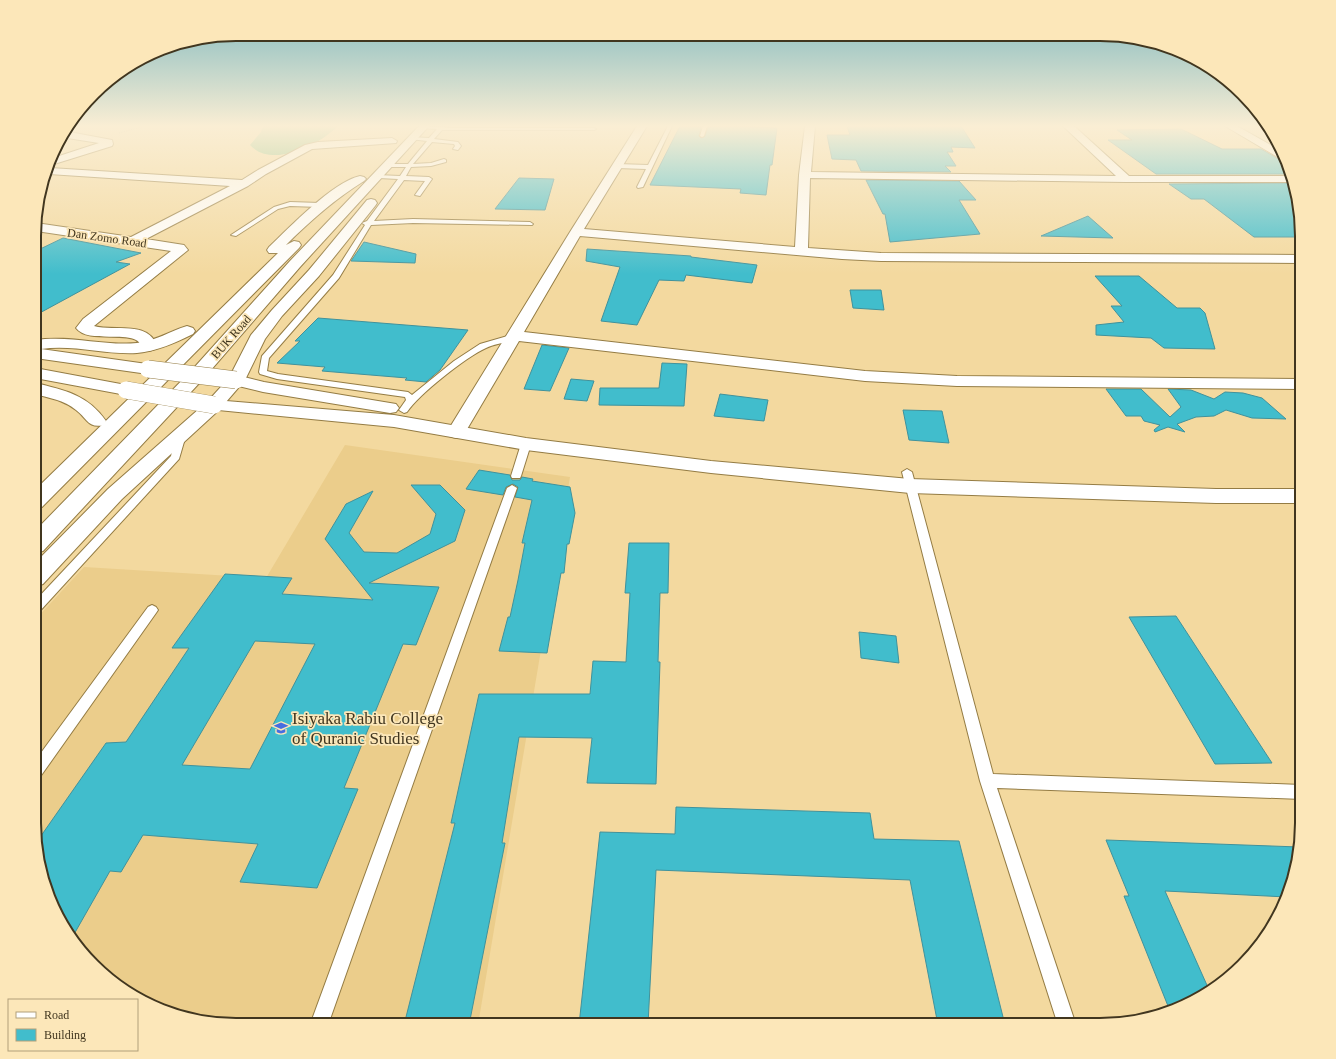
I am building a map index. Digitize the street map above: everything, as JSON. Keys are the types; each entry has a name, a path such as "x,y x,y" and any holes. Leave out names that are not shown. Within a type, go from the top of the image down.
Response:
{"main road":[{"path":"124,175 244,184"},
{"path":"133,241 258,175"},
{"name":"BUK Road","path":"41,496 362,175"},
{"name":"BUK Road","path":"41,539 198,374 295,264 379,175"},
{"path":"41,572 115,494 214,405 236,380 257,338 377,196 383,175"},
{"path":"460,426 611,175"},
{"path":"801,251 805,175"},
{"path":"839,175 1126,179 1286,179"},
{"path":"1122,175 1126,179"},
{"path":"41,479 126,390 187,331 247,278 320,205 360,178"},
{"name":"Dan Zomo Road","path":"41,228 179,248 181,250 89,322 84,328 97,332 138,334 147,340 149,346"},
{"path":"576,232 881,257 1295,259"},
{"path":"41,344 62,342 127,348 149,346 168,340 187,331"},
{"path":"514,336 865,376 957,381 1295,384"},
{"path":"41,354 236,380 263,387 408,405 460,426 526,444 711,467 1216,496 1295,496"},
{"path":"41,374 214,405 394,421 533,431 908,479 1295,481"},
{"path":"41,390 75,399 88,408 97,421"}],"lane":[{"path":"396,175 402,178 429,179 418,195"},
{"path":"640,187 646,175"},
{"path":"402,178 369,223 336,276 265,358 263,372 277,376 408,395 408,405"},
{"path":"234,235 276,208 290,204 320,205"},
{"path":"354,224 412,221 530,224"},
{"path":"408,405 457,363 483,346 514,336"},
{"path":"41,603 176,457 181,435"},
{"path":"322,1018 514,482 526,444"},
{"path":"908,479 987,781 1065,1018"},
{"path":"41,764 152,610"},
{"path":"987,781 1295,792"}],"shaded area":[{"name":"Isiyaka Rabiu College of Quranic Studies","path":"345,445 570,477 479,1018 224,1018 174,1008 150,998 117,978 98,961 81,942 61,909 51,885 41,835 41,614 84,567 266,578"}],"building":[{"path":"655,175 769,175 766,195 740,193 741,189 650,185"},
{"path":"519,178 554,179 545,210 495,209"},
{"path":"866,180 959,181 976,200 959,200 980,234 890,242 885,214 883,214"},
{"path":"1287,183 1295,224 1295,237 1254,237 1204,199 1191,199 1169,184"},
{"path":"1088,216 1113,238 1041,236"},
{"path":"63,238 141,253 116,262 130,264 41,312 41,249"},
{"path":"364,242 416,254 415,263 351,261"},
{"path":"587,249 691,256 757,265 752,283 686,275 684,281 659,280 637,325 601,321 620,267 586,261"},
{"path":"1095,276 1139,276 1177,308 1200,308 1205,313 1215,349 1164,348 1151,338 1096,335 1096,325 1124,322 1111,306 1122,306"},
{"path":"850,290 881,290 884,310 853,308"},
{"path":"318,318 468,330 440,370 426,382 405,380 407,378 322,371 325,367 277,363 300,341 295,341"},
{"path":"542,345 569,348 550,391 524,389"},
{"path":"662,363 687,364 684,406 599,405 600,388 659,388"},
{"path":"571,379 594,381 587,401 564,399"},
{"path":"1106,389 1141,389 1170,417 1181,407 1168,389 1191,390 1214,399 1225,392 1243,393 1262,398 1286,419 1252,418 1226,410 1214,416 1196,417 1177,424 1185,432 1168,427 1155,432 1154,430 1160,425 1144,421 1141,416 1126,416"},
{"path":"720,394 768,400 764,421 714,416"},
{"path":"903,410 942,411 949,443 909,440"},
{"path":"479,470 510,475 512,480 520,480 522,477 533,479 532,481 570,487 575,513 569,544 567,544 564,573 561,573 547,653 499,651 508,617 510,617 525,543 522,543 532,500 515,497 518,487 513,484 506,487 503,495 466,489"},
{"path":"411,485 440,485 465,510 455,541 369,583 439,587 416,645 403,644 344,788 358,789 317,888 240,882 258,844 143,835 121,872 110,871 75,933 61,909 51,885 41,836 106,743 126,742 189,648 172,648 225,574 292,578 282,594 373,600 325,539 346,504 373,491 349,533 364,552 397,553 430,534 436,514","holes":["255,641 315,644 250,769 182,765"]},
{"path":"629,543 669,543 668,593 660,593 658,662 660,662 656,784 587,783 592,738 519,737 502,843 505,843 470,1018 406,1018 455,823 451,823 479,694 590,694 593,661 626,662 630,593 625,593"},
{"path":"1176,616 1272,763 1215,764 1129,617"},
{"path":"859,632 896,636 899,663 861,658"},
{"path":"676,807 870,813 874,839 959,841 1003,1018 937,1018 910,880 656,870 648,1018 580,1018 600,832 675,834"},
{"path":"1106,840 1293,847 1285,885 1280,897 1165,891 1207,986 1186,998 1168,1006 1124,896 1129,896"}],"place":[{"name":"Isiyaka Rabiu College of Quranic Studies","path":"281,728"}]}
